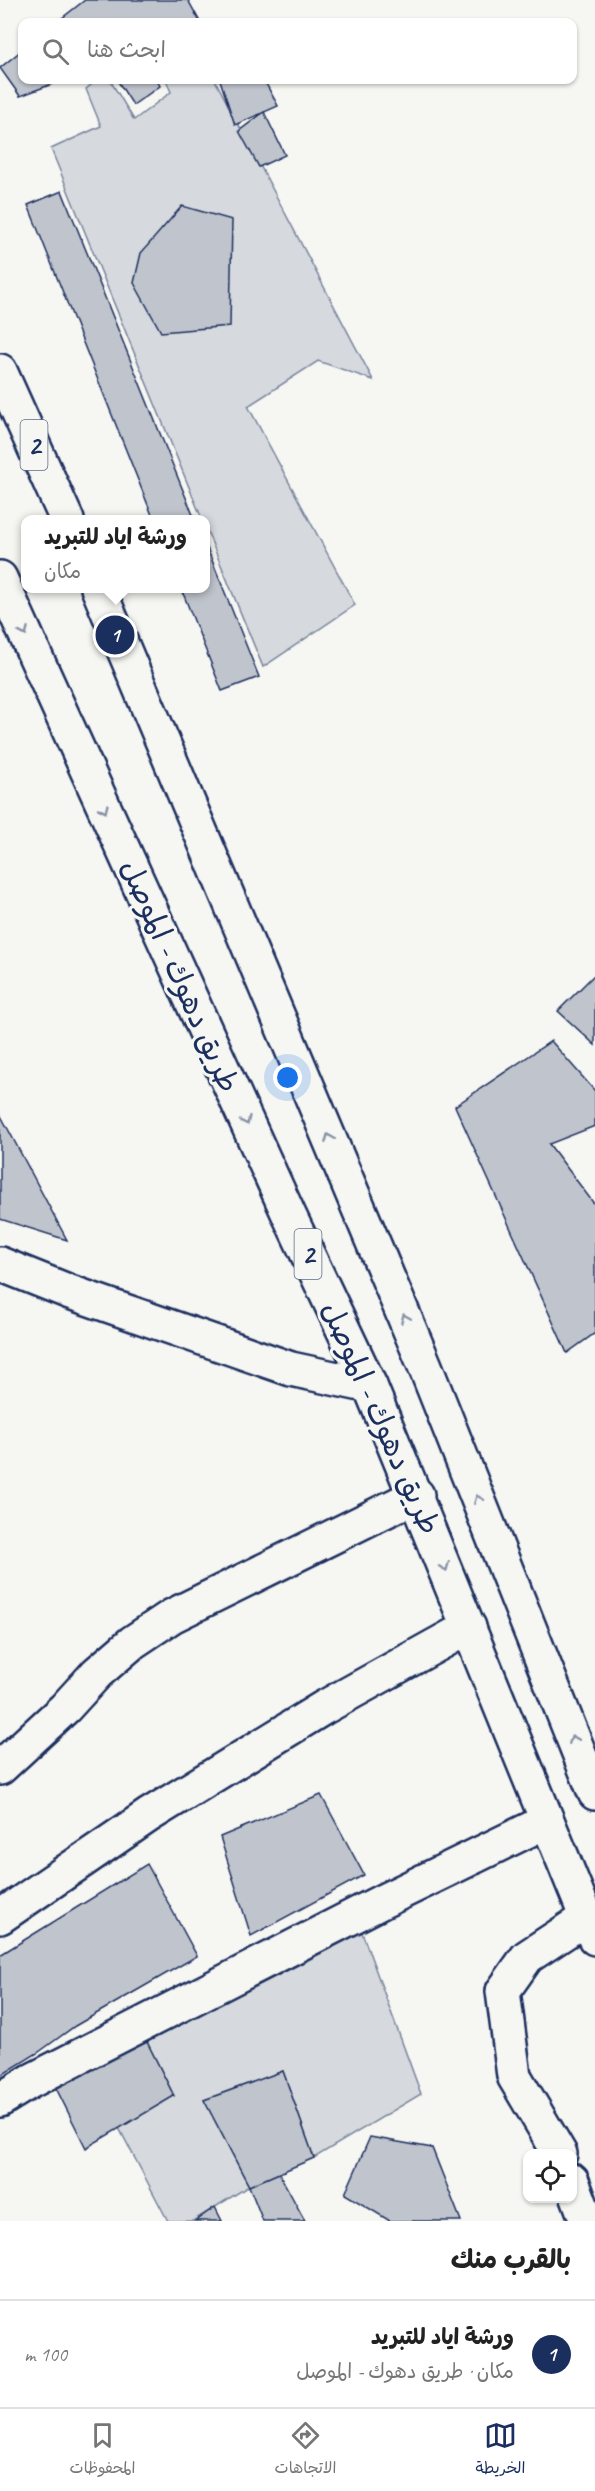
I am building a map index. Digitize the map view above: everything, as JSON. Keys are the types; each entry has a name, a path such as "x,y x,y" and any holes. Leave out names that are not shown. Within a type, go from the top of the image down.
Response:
{"main road":[{"name":"2","path":"0,371 65,515"},
{"name":"طريق دهوك - الموصل","path":"0,578 284,1205 370,1386 417,1495 591,1928"},
{"name":"طريق دهوك - الموصل","path":"100,593 425,1366 595,1793"},
{"path":"0,1264 80,1296 291,1369 370,1386"},
{"path":"0,1768 65,1708 97,1673 133,1642 172,1616 417,1495"},
{"path":"0,1917 149,1815 323,1708 469,1627"},
{"path":"0,2100 31,2081 372,1906 547,1821"},
{"path":"557,2149 514,2076 503,1991 527,1957 591,1928"},
{"path":"577,2193 586,2221"}],"shaded area":[{"path":"92,84 112,84 134,120 171,92 168,84 217,84 373,380 318,361 248,406 355,605 263,667 210,538 210,515 200,515 51,149 101,126 86,89"},
{"path":"360,1927 421,2094 314,2158 283,2071 204,2100 249,2186 193,2221 168,2221 119,2128 174,2096 146,2040"}],"building":[{"path":"85,0 188,0 198,18 62,18"},
{"path":"18,53 18,84 52,84 20,96 0,68"},
{"path":"120,84 159,84 160,86 133,105"},
{"path":"221,84 266,84 278,106 235,125"},
{"path":"264,112 285,155 259,167 239,131"},
{"path":"62,191 193,515 152,515 28,205"},
{"path":"182,206 232,220 230,326 161,332 134,283 141,253"},
{"path":"210,555 259,677 222,691 183,593 210,593"},
{"path":"595,974 595,1045 558,1011"},
{"path":"551,1041 595,1091 595,1126 549,1144 595,1205 595,1333 567,1353 455,1106"},
{"path":"0,1114 67,1240 0,1219"},
{"path":"321,1795 364,1875 251,1936 220,1837"},
{"path":"147,1864 197,1956 75,2026 0,2076 0,1955"},
{"path":"146,2040 174,2096 86,2148 56,2088"},
{"path":"283,2071 314,2158 249,2186 204,2100"},
{"path":"370,2137 432,2148 461,2221 390,2221 345,2194"},
{"path":"279,2173 305,2221 263,2221 249,2186"},
{"path":"215,2207 222,2221 195,2221"}],"place":[{"name":"ورشة اياد للتبريد","path":"115,635"}]}
